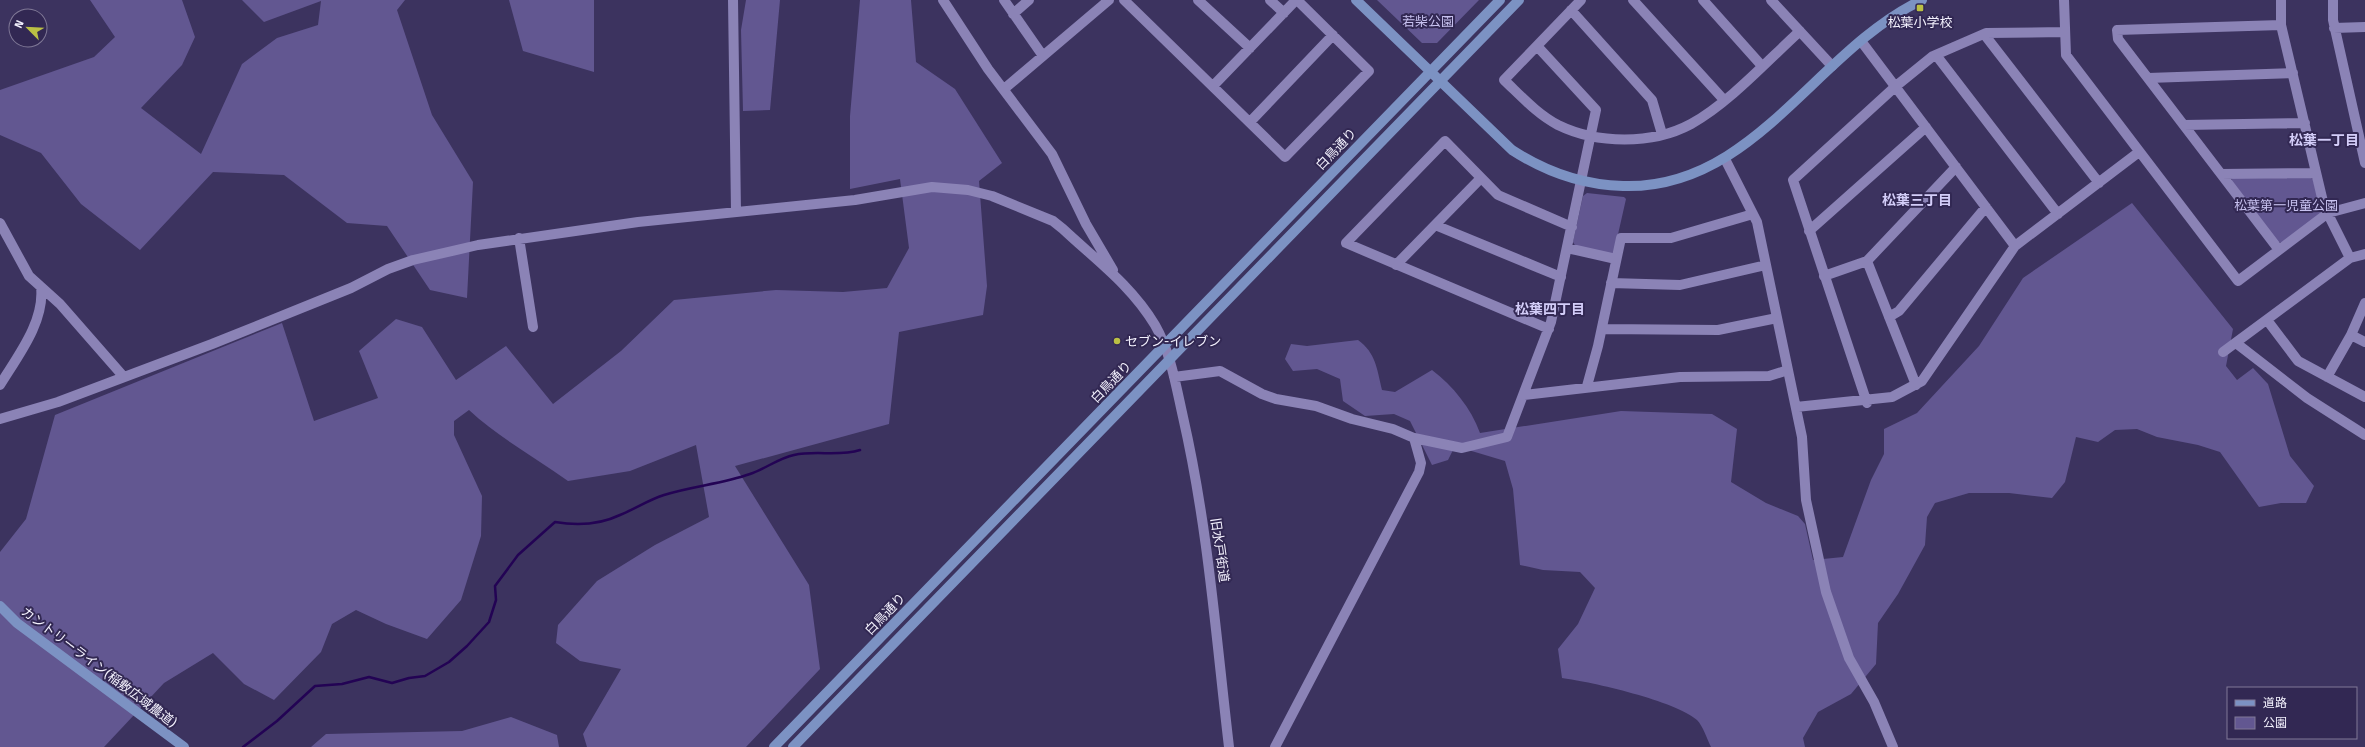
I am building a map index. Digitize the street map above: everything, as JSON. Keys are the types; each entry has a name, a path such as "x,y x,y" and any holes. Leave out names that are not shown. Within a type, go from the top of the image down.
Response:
{"main road":[{"path":"1356,0 1512,150 1542,168 1581,181 1616,186 1654,185 1696,174 1725,159 1747,143 1832,66 1889,18 1922,0"},
{"name":"白鳥通り","path":"774,747 1500,0"},
{"name":"白鳥通り","path":"793,747 1519,0"},
{"name":"カントリーライン(稲敷広域農道)","path":"0,606 17,624 184,747"}],"street":[{"path":"733,0 736,212"},
{"path":"943,0 1004,89 1052,154 1086,224 1118,277"},
{"path":"1004,0 1043,56"},
{"path":"1013,14 1029,0"},
{"path":"1004,89 1109,0"},
{"path":"1124,0 1285,157 1369,71 1297,0 1213,86"},
{"path":"1198,0 1250,48"},
{"path":"1270,0 1284,13"},
{"path":"1581,0 1504,80 1531,106 1548,119 1591,137 1635,138 1662,134 1691,124 1724,100 1800,31"},
{"path":"1633,0 1724,100"},
{"path":"1703,0 1762,66"},
{"path":"1771,0 1832,66"},
{"path":"2064,0 2066,55 2238,281 2328,213 2365,203"},
{"path":"2281,0 2281,25 2316,173 2328,213 2350,258"},
{"path":"2333,0 2334,28 2365,163"},
{"path":"1571,10 1652,100 1662,134"},
{"path":"2279,250 2118,39 2117,30 2281,25"},
{"path":"2334,28 2365,27"},
{"path":"1866,402 1793,180 1896,86 1936,54 1984,34 2065,32"},
{"path":"1984,34 2098,183"},
{"path":"1250,122 1333,36"},
{"path":"1861,41 2015,246"},
{"path":"1174,377 1220,371 1262,394 1276,399 1316,406 1352,419 1394,429 1414,438 1462,448 1507,437 1549,328 1596,110 1537,46"},
{"path":"1936,54 2058,214"},
{"path":"2148,78 2293,73"},
{"path":"2184,125 2305,123"},
{"path":"1809,231 1926,127"},
{"path":"1549,328 1346,243 1445,142 1498,195 1572,227"},
{"path":"1796,407 1866,402 1892,397 1916,385 1926,375 2015,246 2139,152"},
{"path":"1725,159 1753,214 1766,265 1802,437 1806,500 1826,592 1849,658 1874,702 1893,747"},
{"path":"1824,276 1867,261 1956,167"},
{"path":"2221,174 2316,173"},
{"path":"1396,265 1481,178"},
{"path":"0,419 58,402 123,376 212,344 351,288 388,269 413,260 519,238 736,212 855,200 932,187 968,190 1017,205 1053,221 1118,277"},
{"path":"1889,317 1899,311 1986,207"},
{"path":"1586,386 1602,329 1621,238 1671,238 1753,214"},
{"path":"0,222 29,276 60,304 123,376"},
{"path":"1435,225 1561,277"},
{"path":"519,238 533,327"},
{"path":"1567,248 1616,259"},
{"path":"2223,352 2350,258 2365,254"},
{"path":"1867,261 1916,385"},
{"path":"1611,283 1680,285 1766,265"},
{"name":"旧水戸街道","path":"1118,277 1130,290 1154,323 1165,346 1174,377 1198,492 1215,608 1229,747"},
{"path":"0,385 38,316 42,298 41,287"},
{"path":"2327,377 2351,335 2365,303"},
{"path":"1602,329 1718,330 1777,318"},
{"path":"2267,320 2298,361 2365,397"},
{"path":"2351,335 2365,342"},
{"path":"2236,343 2307,398 2365,436"},
{"path":"1524,395 1586,386 1680,377 1769,376 1788,370"},
{"path":"1275,747 1419,472 1421,464 1414,438"}],"green space":[{"path":"90,0 182,0 195,37 182,65 141,108 201,154 242,64 277,38 318,25 321,1 264,22 242,0 405,0 397,10 432,115 473,182 467,298 430,290 387,226 347,223 284,175 213,172 140,250 81,204 41,153 0,135 0,90 94,57 115,37"},
{"path":"509,0 594,0 594,72 523,51"},
{"path":"746,0 780,0 770,110 743,111 741,30"},
{"path":"860,0 911,0 916,62 955,89 1002,163 979,181 987,286 983,315 899,332 889,424 735,466 809,585 820,669 746,747 587,747 583,734 621,669 580,661 556,643 558,625 597,581 655,545 709,517 696,445 630,471 568,481 492,430 469,410 454,421 454,435 482,496 481,536 461,600 427,639 386,624 356,610 332,624 321,652 274,700 244,684 213,653 164,683 104,747 0,747 0,552 26,519 55,415 282,323 314,421 378,398 359,351 396,319 422,327 456,380 506,346 553,404 621,351 674,300 776,290 843,292 887,288 909,248 900,179 850,189 850,116"},
{"name":"若柴公園","path":"1377,0 1479,0 1437,43 1422,43"},
{"name":"松葉第一児童公園","path":"2233,177 2309,177 2313,179 2321,211 2320,214 2282,243 2278,242 2231,182"},
{"path":"1587,193 1624,197 1626,199 1614,252 1610,255 1576,247 1573,242 1583,196"},
{"path":"2132,203 2233,329 2226,366 2237,380 2253,368 2268,384 2290,456 2314,486 2306,503 2281,503 2259,507 2220,452 2198,445 2157,437 2137,429 2115,430 2098,442 2076,437 2065,482 2052,498 2009,493 1969,493 1935,503 1927,517 1925,545 1898,594 1878,623 1876,664 1851,694 1818,712 1803,738 1805,747 1711,747 1697,720 1671,706 1633,693 1562,678 1558,649 1578,624 1595,588 1580,572 1543,570 1520,565 1513,489 1505,461 1455,446 1448,460 1432,465 1410,421 1394,414 1365,416 1343,401 1340,379 1317,369 1293,371 1285,359 1291,344 1307,346 1358,340 1369,350 1375,362 1382,390 1395,392 1432,370 1454,390 1472,415 1480,433 1621,411 1712,414 1737,429 1731,482 1766,503 1798,516 1805,524 1813,560 1843,557 1871,480 1884,454 1884,429 1917,413 1979,346 2023,278"},
{"path":"511,717 557,735 559,747 311,747 326,734 462,731"}],"waterway":[{"path":"243,747 277,721 315,686 342,684 369,677 392,683 409,678 425,676 449,662 467,646 489,622 496,600 495,586 518,555 555,522 572,524 596,523 626,513 652,499 685,489 718,483 756,472 794,455 811,453 844,453 860,450"}],"place":[{"name":"松葉小学校","path":"1920,8"},
{"name":"セブン-イレブン","path":"1117,341"}],"district":[{"name":"松葉一丁目","path":"2324,140"},
{"name":"松葉三丁目","path":"1917,200"},
{"name":"松葉四丁目","path":"1550,309"}]}
